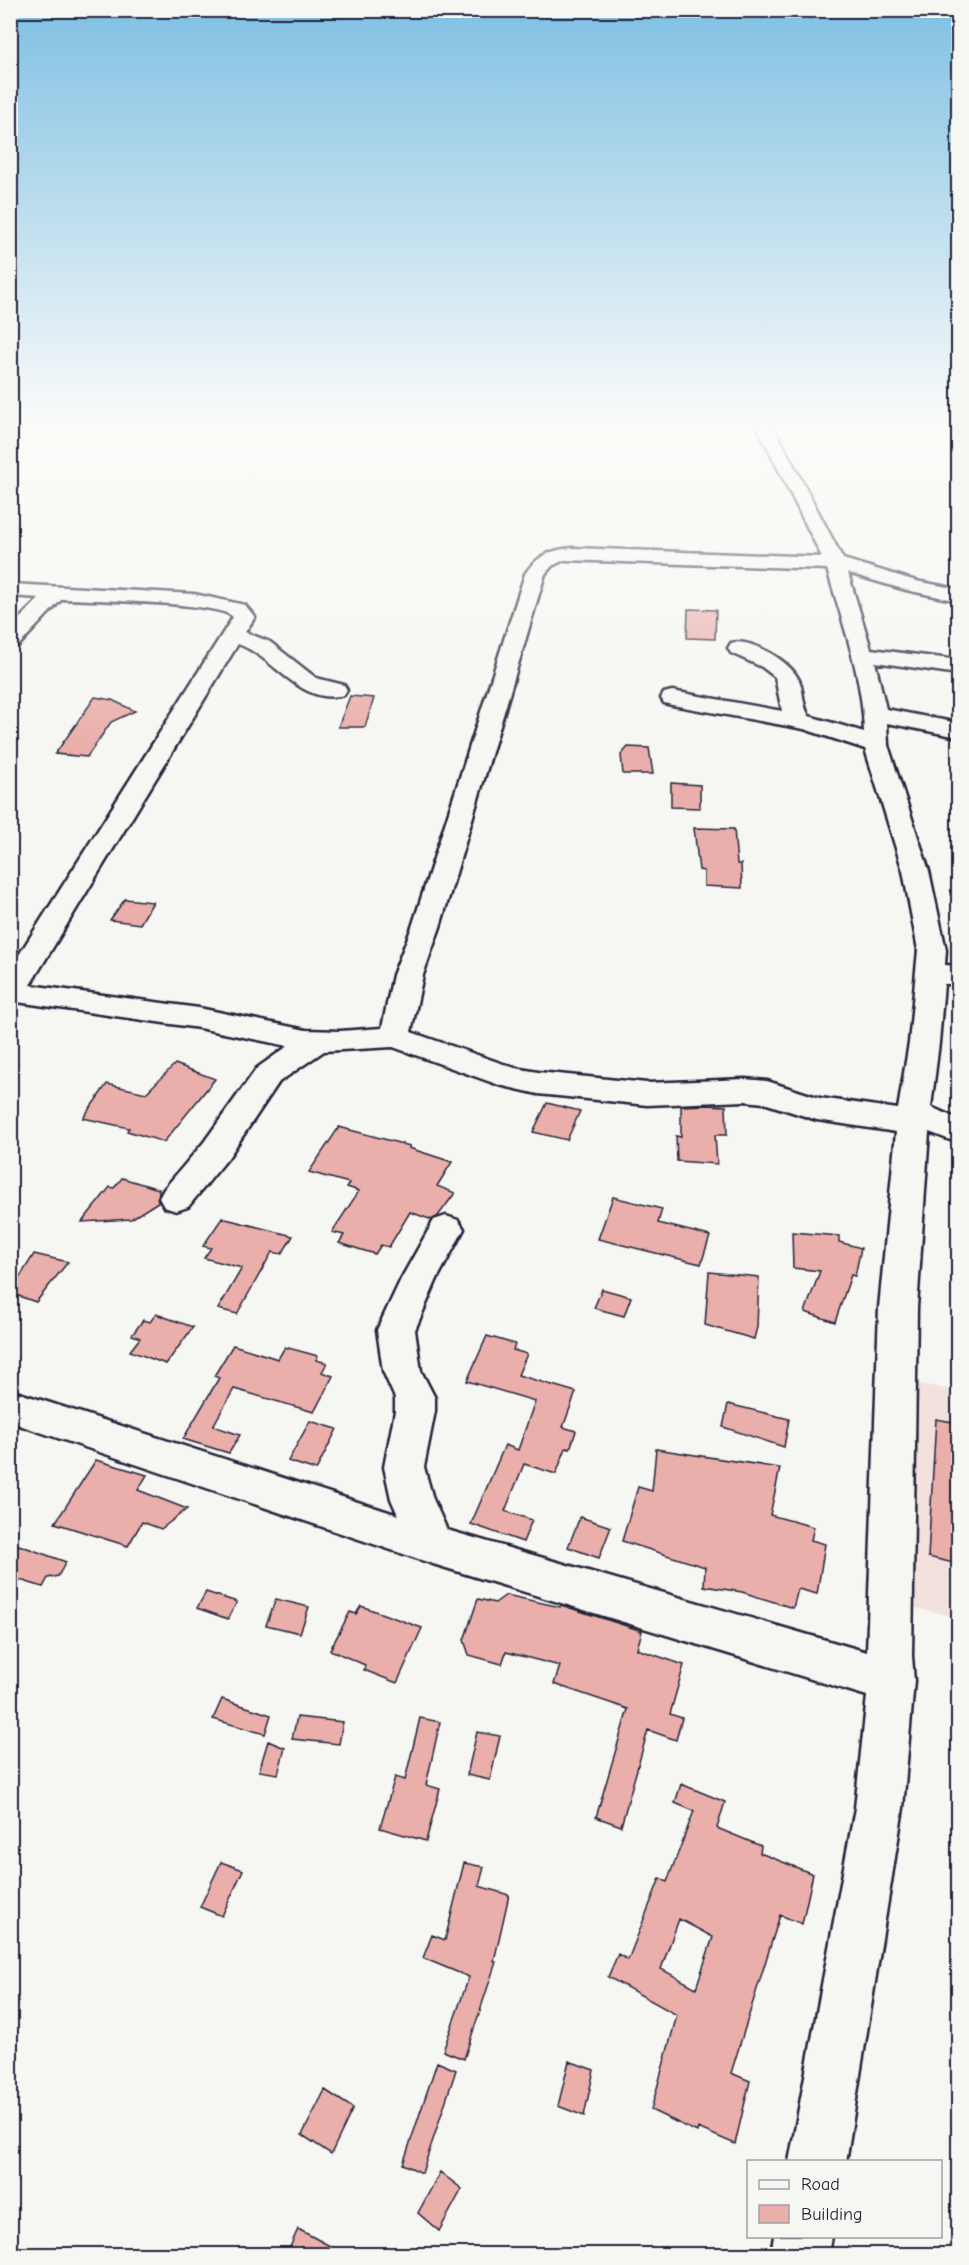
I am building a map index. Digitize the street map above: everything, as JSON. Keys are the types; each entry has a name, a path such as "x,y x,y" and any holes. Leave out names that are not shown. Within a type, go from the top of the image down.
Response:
{"street":[{"path":"817,2160 879,1808 891,1680 889,1656 898,1308 914,1117 945,974 932,950 916,871 876,730 862,654 835,563 819,532"},
{"path":"395,1037 408,975 429,917 535,574 541,563 552,556 578,554 835,563 913,586 958,595"},
{"path":"10,590 194,600 230,606 238,609 244,617 11,992 199,1017 276,1034 318,1040 395,1037 510,1078 538,1083 647,1094 767,1092 817,1109 914,1117 958,1132"},
{"path":"10,641 56,592"},
{"path":"232,636 252,640 267,649 312,685 336,690"},
{"path":"739,648 783,672 790,687 792,710 801,723"},
{"path":"862,654 958,667"},
{"path":"672,698 841,732 958,730"},
{"path":"176,1198 216,1150 268,1076 318,1040"},
{"path":"433,1545 412,1499 404,1467 415,1411 415,1398 402,1371 396,1330 419,1279 446,1229"},
{"path":"10,1406 433,1545 891,1680"},
{"path":"800,2254 803,2238"}],"shaded area":[{"path":"914,1383 958,1391 958,1617 906,1606"}],"building":[{"path":"688,609 716,610 715,639 687,638"},
{"path":"350,696 374,698 365,727 338,727"},
{"path":"95,697 112,700 135,711 111,722 87,757 55,754"},
{"path":"628,747 649,748 653,774 623,774 621,755"},
{"path":"671,783 700,785 700,808 671,807"},
{"path":"694,828 734,829 737,864 741,864 742,888 704,886 704,871 699,870"},
{"path":"125,899 153,902 140,924 110,920"},
{"path":"175,1064 215,1079 164,1142 127,1131 129,1128 83,1118 107,1084 146,1093"},
{"path":"547,1103 580,1111 567,1140 533,1132"},
{"path":"681,1106 726,1106 727,1135 715,1135 717,1164 677,1161 676,1136 681,1137"},
{"path":"339,1127 410,1146 409,1148 452,1162 437,1186 455,1193 438,1216 432,1220 410,1212 389,1247 381,1245 375,1254 339,1243 344,1235 332,1232 359,1191 347,1187 349,1183 309,1172"},
{"path":"122,1178 159,1189 158,1202 131,1219 82,1222 110,1187 114,1188"},
{"path":"613,1197 662,1209 658,1223 710,1236 701,1264 598,1239"},
{"path":"222,1218 293,1236 282,1254 272,1252 237,1314 218,1309 242,1268 204,1258 211,1248 203,1246"},
{"path":"792,1232 839,1236 839,1242 861,1248 855,1276 851,1275 835,1322 805,1312 820,1271 793,1268"},
{"path":"34,1254 68,1262 36,1302 10,1293"},
{"path":"709,1272 759,1277 757,1327 754,1339 705,1325"},
{"path":"602,1289 631,1297 624,1316 594,1308"},
{"path":"156,1314 193,1327 166,1364 130,1351 140,1338 132,1335 143,1320 150,1322"},
{"path":"487,1336 515,1344 513,1350 527,1354 518,1375 576,1392 563,1427 576,1431 570,1449 566,1448 556,1474 524,1464 505,1511 532,1520 523,1542 471,1524 505,1445 518,1450 535,1401 467,1381"},
{"path":"233,1345 278,1359 285,1347 318,1356 316,1360 327,1363 322,1372 333,1376 314,1412 234,1389 213,1426 240,1435 229,1453 183,1439 219,1378 214,1376"},
{"path":"728,1404 789,1419 784,1447 723,1427"},
{"path":"936,1419 958,1423 958,1564 928,1557"},
{"path":"310,1421 337,1429 316,1470 288,1461"},
{"path":"656,1449 780,1468 770,1515 814,1527 811,1540 825,1544 817,1594 798,1589 793,1608 742,1592 704,1586 705,1567 622,1541 638,1487 652,1491"},
{"path":"96,1460 147,1475 138,1490 187,1509 161,1529 142,1522 128,1546 55,1523"},
{"path":"580,1517 611,1527 599,1558 568,1547"},
{"path":"19,1545 66,1562 58,1576 48,1578 43,1587 10,1577 10,1558"},
{"path":"206,1592 237,1602 228,1619 197,1608"},
{"path":"506,1595 560,1607 561,1605 642,1631 637,1649 684,1665 670,1714 682,1718 676,1740 648,1730 621,1826 596,1817 628,1709 554,1684 560,1666 506,1652 502,1664 469,1655 464,1640 478,1599 495,1603"},
{"path":"276,1599 309,1607 300,1633 266,1625"},
{"path":"361,1606 422,1628 397,1683 364,1670 365,1665 330,1650 350,1612 356,1614"},
{"path":"222,1699 271,1715 265,1734 213,1719"},
{"path":"297,1717 343,1722 339,1744 292,1739"},
{"path":"420,1718 440,1722 426,1785 440,1789 426,1841 380,1828 395,1777 405,1780"},
{"path":"477,1732 500,1736 490,1780 467,1775"},
{"path":"268,1741 285,1748 278,1774 259,1771"},
{"path":"681,1784 725,1802 717,1828 761,1846 760,1853 813,1874 802,1924 780,1915 731,2073 750,2081 735,2144 698,2128 697,2132 651,2110 677,2015 608,1977 618,1954 628,1960 660,1878 667,1882 694,1811 675,1803","holes":["679,1919 713,1937 696,1988 661,1969"]},
{"path":"221,1862 243,1870 222,1916 200,1907"},
{"path":"464,1863 484,1867 479,1886 509,1895 494,1961 496,1962 464,2059 443,2051 469,1977 423,1958 432,1935 445,1940"},
{"path":"569,2061 594,2070 584,2116 558,2106"},
{"path":"437,2062 456,2070 422,2173 403,2164"},
{"path":"325,2090 353,2108 331,2154 302,2135"},
{"path":"440,2172 462,2189 439,2231 418,2213"},
{"path":"298,2229 345,2254 287,2254"}]}
